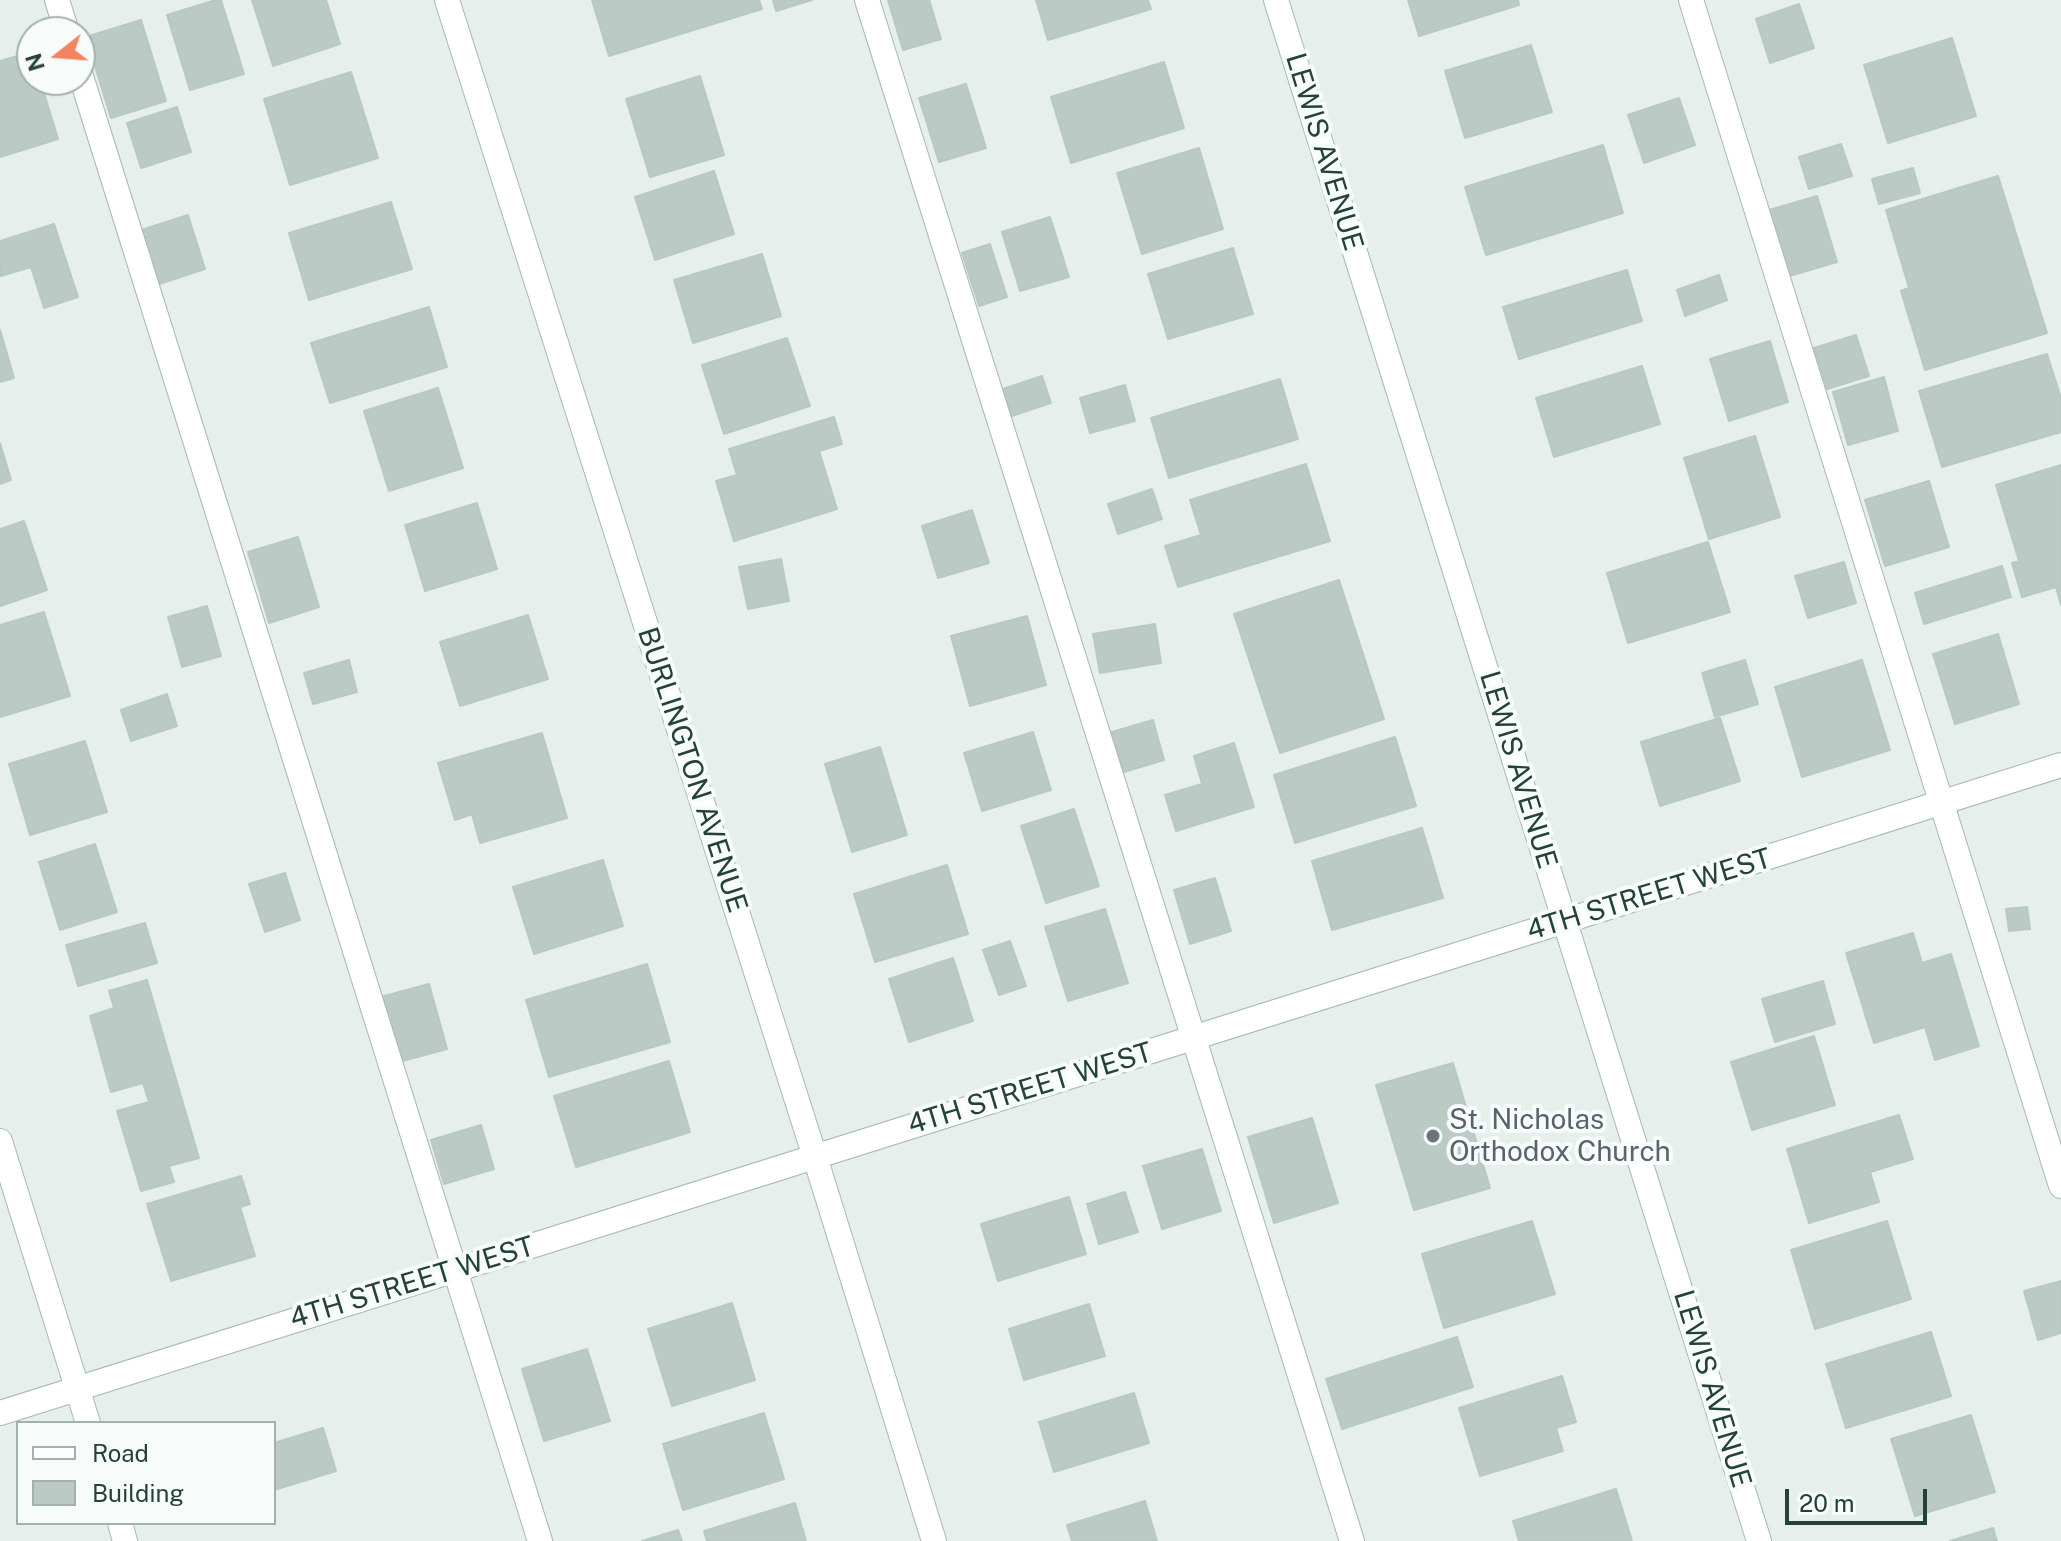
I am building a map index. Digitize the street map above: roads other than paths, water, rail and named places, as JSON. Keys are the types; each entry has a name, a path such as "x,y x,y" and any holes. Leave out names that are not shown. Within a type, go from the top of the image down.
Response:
{"street":[{"name":"BURLINGTON AVENUE","path":"447,0 934,1541"},
{"path":"867,0 1352,1541"},
{"name":"LEWIS AVENUE","path":"1276,0 1759,1541"},
{"path":"1691,0 2061,1186"},
{"path":"87,96 540,1541"},
{"name":"4TH STREET WEST","path":"0,1413 2061,765"},
{"path":"0,1141 87,1421"}],"place":[{"name":"St. Nicholas Orthodox Church","path":"1433,1136"}]}
